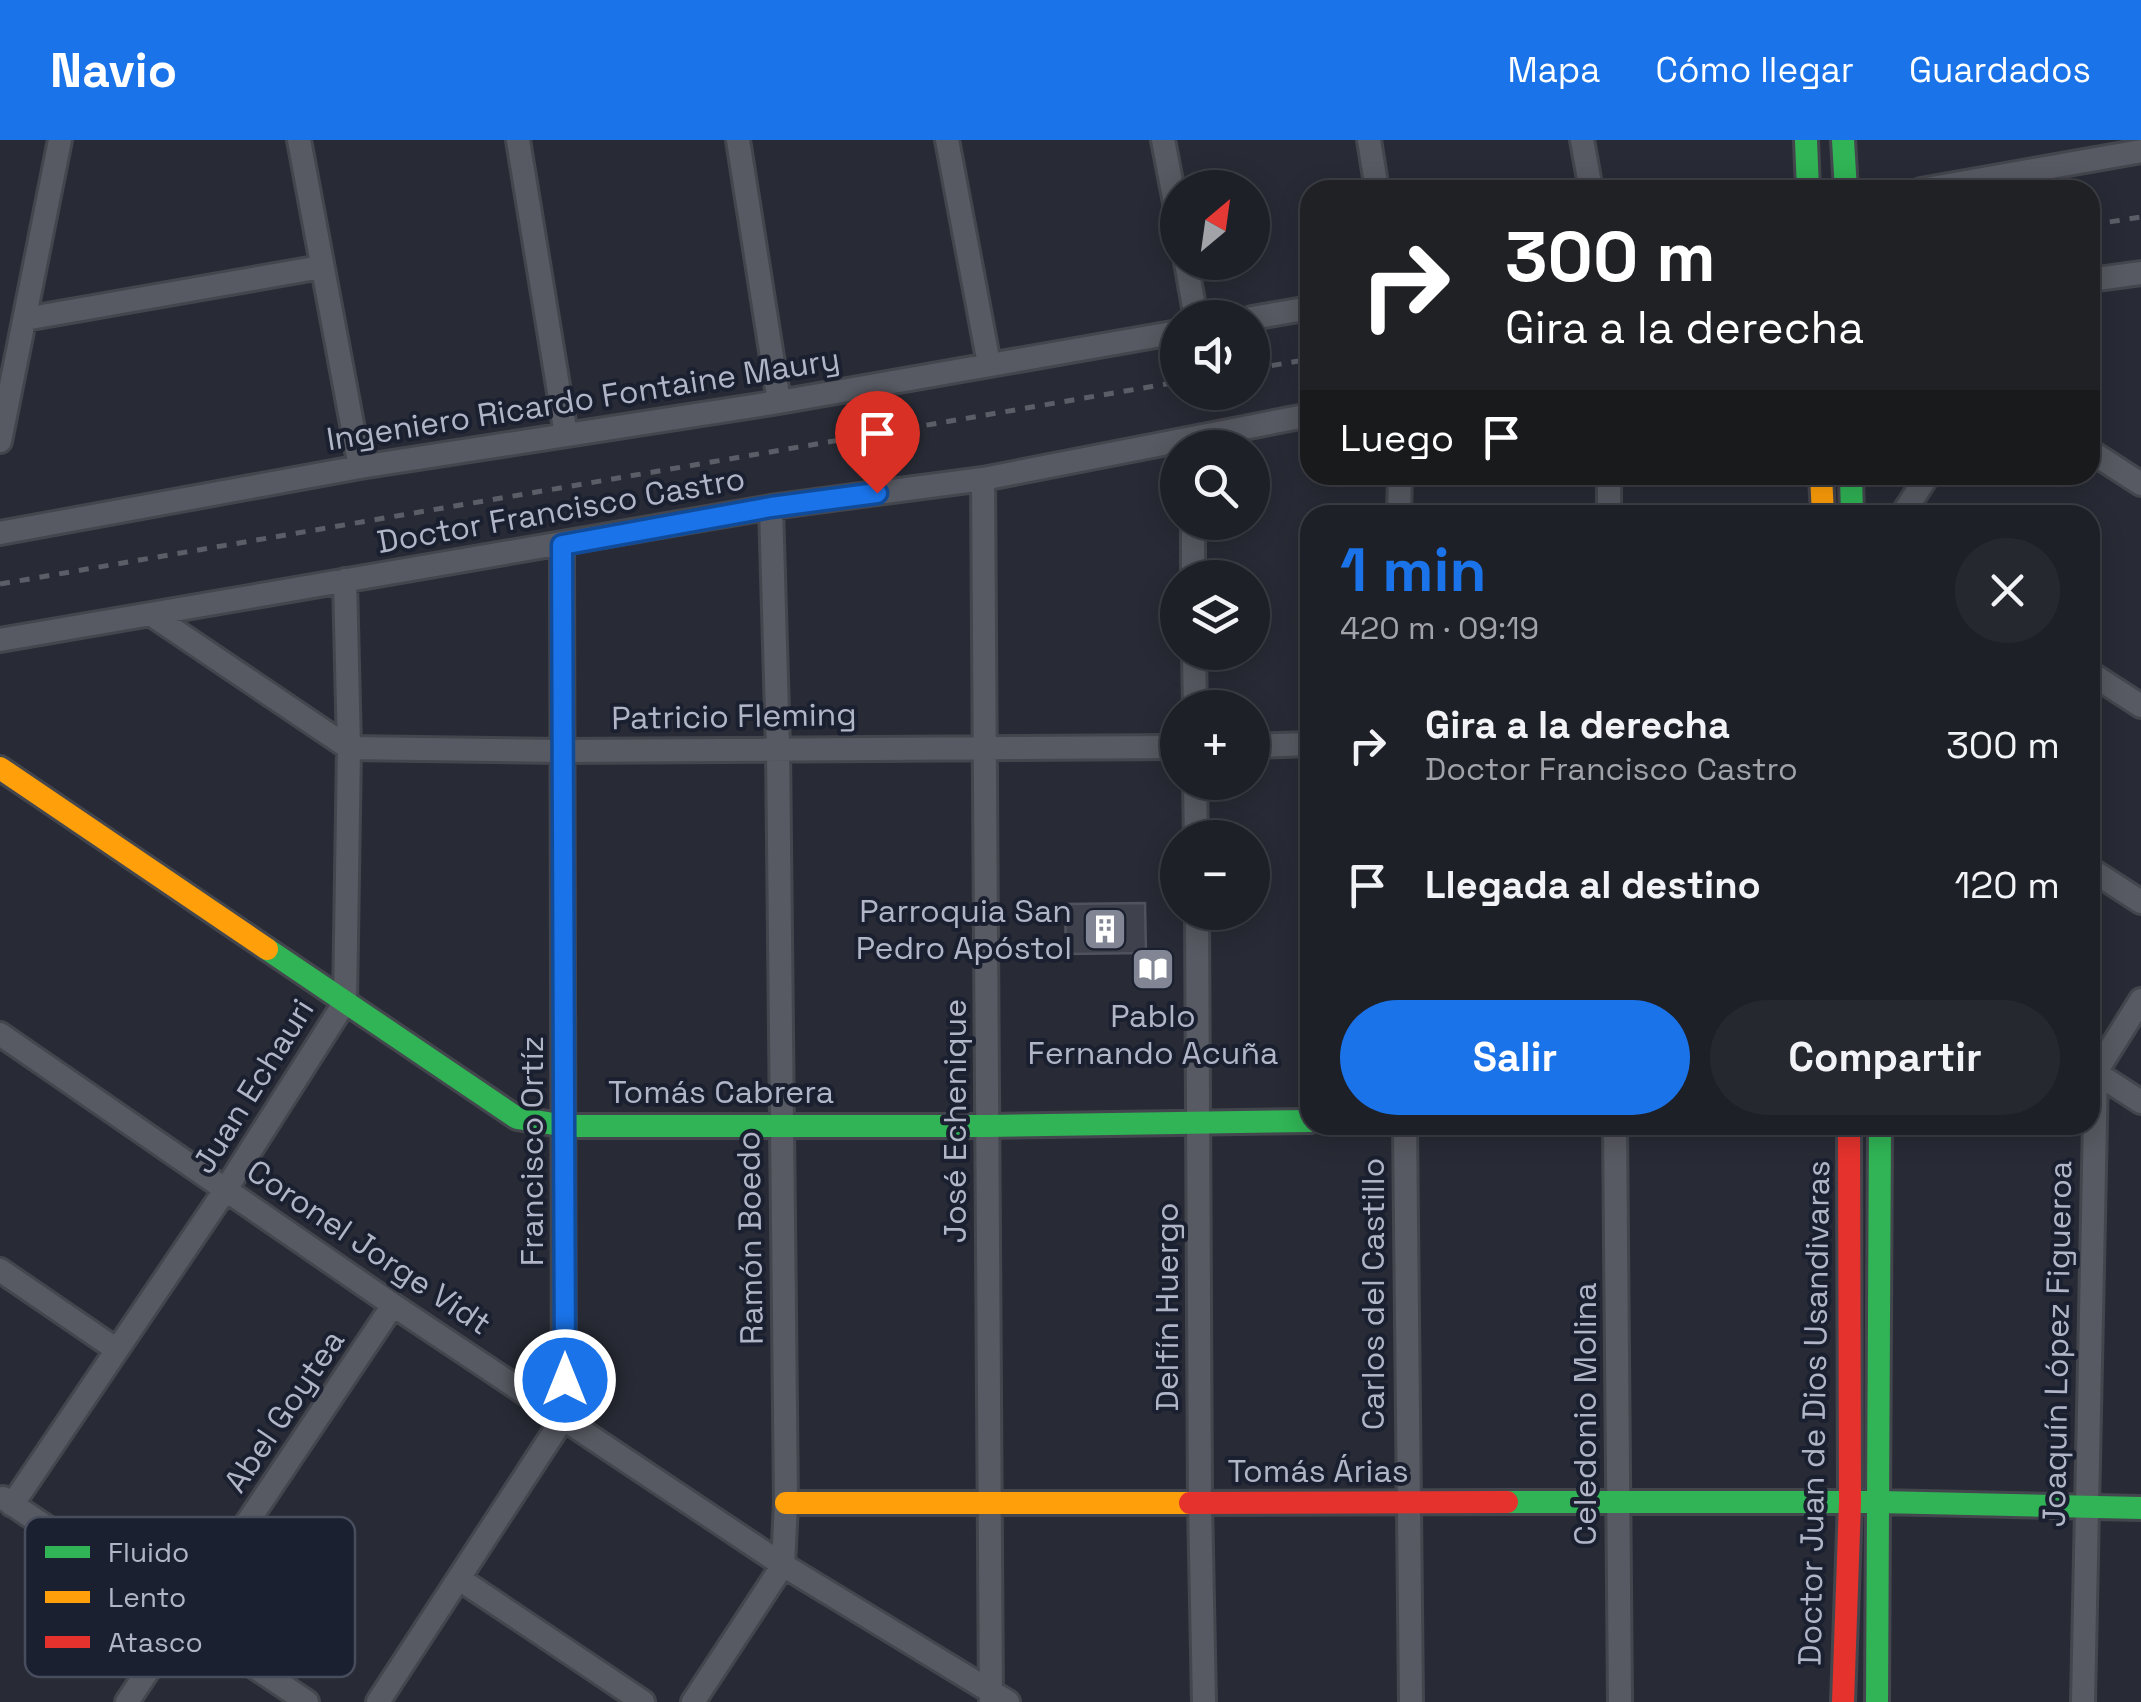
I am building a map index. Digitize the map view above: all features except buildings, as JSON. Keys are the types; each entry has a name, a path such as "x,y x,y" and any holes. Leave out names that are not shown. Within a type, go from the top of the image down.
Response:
{"street":[{"path":"0,441 60,140"},
{"path":"299,140 360,466"},
{"path":"518,140 566,435"},
{"path":"738,140 779,402"},
{"path":"947,140 989,364"},
{"path":"1163,140 1169,170"},
{"path":"1369,140 1375,180"},
{"path":"1582,140 1588,180"},
{"path":"1806,140 1808,180"},
{"path":"1843,140 1845,180"},
{"path":"1977,180 2141,151"},
{"path":"26,318 321,267"},
{"path":"2100,279 2141,273"},
{"path":"1270,315 1300,310"},
{"name":"Ingeniero Ricardo Fontaine Maury","path":"0,533 360,466 779,402 1160,335"},
{"name":"Doctor Francisco Castro","path":"1247,430 1300,417"},
{"name":"Doctor Francisco Castro","path":"0,640 771,507 1160,448"},
{"path":"2100,457 2141,484"},
{"name":"José Echenique","path":"983,478 987,1126 997,1699"},
{"name":"Ramón Boedo","path":"771,507 778,748 786,1503 783,1565"},
{"name":"Francisco Ortíz","path":"562,545 564,1417"},
{"name":"Juan Echauri","path":"6,1501 117,1350 226,1189 344,1002 348,748 345,580"},
{"path":"152,616 348,748"},
{"path":"2100,679 2141,706"},
{"path":"1270,745 1300,744"},
{"name":"Patricio Fleming","path":"348,748 562,751 1160,747"},
{"name":"Tomás Cabrera","path":"0,768 517,1118 566,1126 1300,1121"},
{"path":"2100,875 2141,902"},
{"name":"Delfín Huergo","path":"1197,930 1204,1702"},
{"path":"2100,1060 2141,1000"},
{"name":"Coronel Jorge Vidt","path":"0,1034 394,1305 783,1565 997,1699"},
{"path":"2100,1075 2141,1102"},
{"name":"Carlos del Castillo","path":"1405,1135 1411,1702"},
{"name":"Celedonio Molina","path":"1615,1135 1620,1702"},
{"name":"Doctor Juan de Dios Usandivaras","path":"1843,1702 1850,1502 1849,1135"},
{"name":"Doctor Juan de Dios Usandivaras","path":"1877,1702 1880,1135"},
{"name":"Joaquín López Figueroa","path":"2083,1702 2092,1135"},
{"path":"0,1270 117,1350"},
{"name":"Abel Goytea","path":"252,1517 394,1305"},
{"path":"378,1702 564,1417"},
{"path":"6,1501 30,1517"},
{"name":"Tomás Árias","path":"786,1503 1880,1502 2141,1508"},
{"path":"693,1702 783,1565"},
{"path":"461,1580 643,1702"},
{"name":"Abel Goytea","path":"127,1702 144,1677"},
{"path":"269,1677 307,1702"}],"railway":[{"path":"2100,223 2141,217"},
{"path":"1270,366 1300,361"},
{"path":"0,584 1160,385"}],"traffic: fast":[{"path":"1806,140 1808,180"},
{"path":"1843,140 1845,180"},
{"path":"1851,485 1852,505"},
{"path":"267,949 517,1118 566,1126 1300,1121"},
{"path":"1877,1702 1880,1135"},
{"path":"1507,1502 1880,1502 2141,1508"}],"traffic: slow":[{"path":"1822,485 1822,505"},
{"path":"0,768 267,949"},
{"path":"786,1503 1190,1503"}],"traffic: jam":[{"path":"1843,1702 1850,1502 1849,1135"},
{"path":"1190,1503 1507,1502"}],"place":[{"name":"Parroquia San Pedro Apóstol","path":"1105,929"},
{"name":"Pablo Fernando Acuña","path":"1153,969"}],"route":[{"path":"565,1380 562,545 771,507 877,493"}]}
